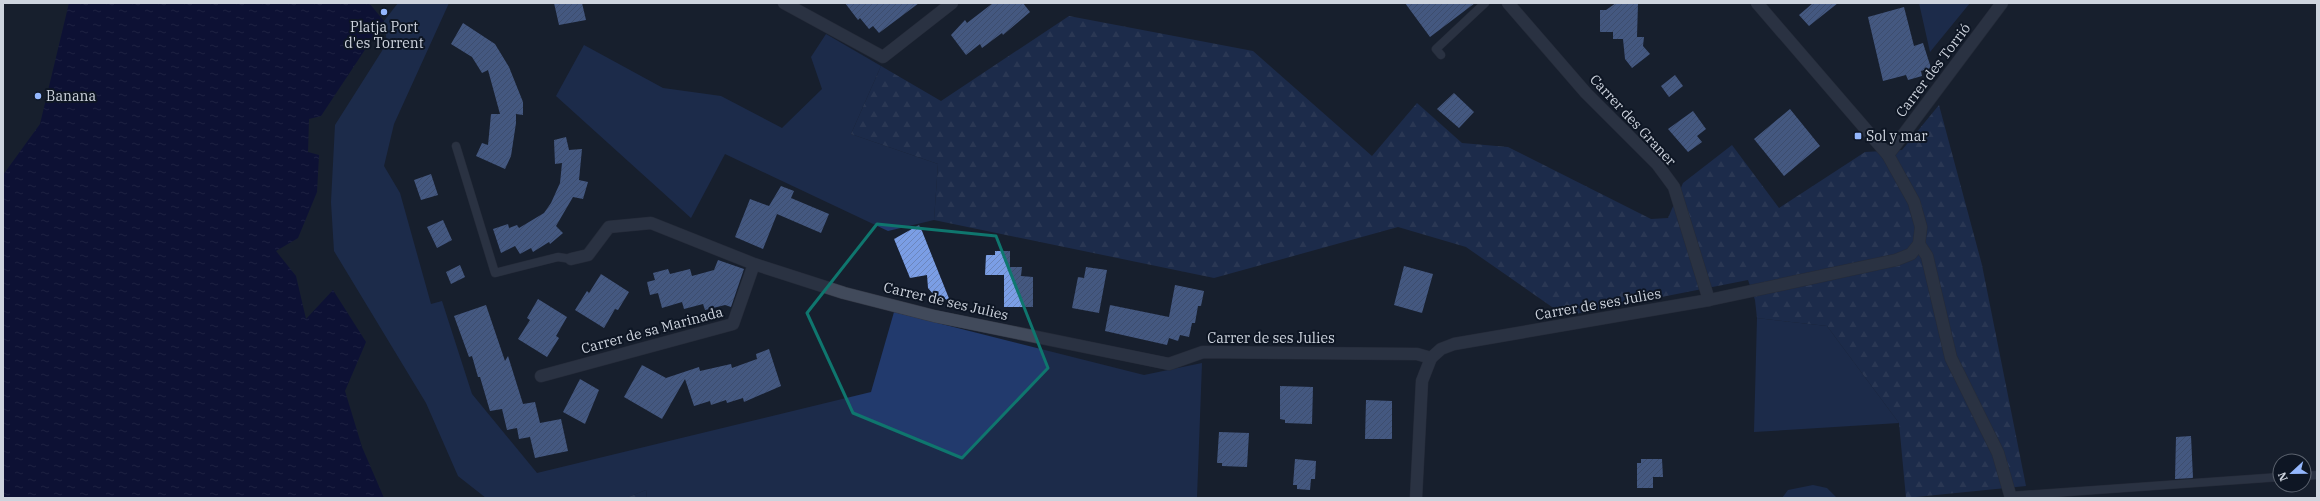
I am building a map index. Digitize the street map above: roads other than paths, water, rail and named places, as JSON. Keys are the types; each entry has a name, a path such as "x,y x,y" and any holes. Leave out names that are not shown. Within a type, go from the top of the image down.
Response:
{"street":[{"path":"784,3 883,57 952,3"},
{"name":"Carrer des Graner","path":"1508,3 1586,93 1656,164 1674,187 1709,300"},
{"path":"1757,3 1888,155 1914,202 1921,227 1919,244 1927,256 1951,358 1998,453 2010,497"},
{"name":"Carrer des Torrió","path":"1888,155 2002,3"},
{"name":"Carrer de ses Julies","path":"571,259 588,255 609,227 651,223 754,264 844,292 934,316 1169,364 1203,352 1416,354 1431,358 1441,349 1454,344 1709,300 1896,260 1911,254 1919,244"},
{"name":"Carrer de sa Marinada","path":"541,376 733,324 754,264"},
{"path":"1416,498 1422,381 1431,358"}],"lane":[{"path":"1441,55 1436,49 1485,3"},
{"path":"456,146 495,273 558,257 571,259"},
{"path":"2010,497 2272,478"}],"water":[{"path":"69,3 369,3 384,21 321,116 309,119 308,152 319,155 317,192 298,238 276,251 296,276 306,319 333,290 366,342 345,391 362,447 384,498 3,498 3,175 40,124"}],"place":[{"name":"Platja Port d'es Torrent","path":"384,12"},
{"name":"Banana","path":"38,96"},
{"name":"Sol y mar","path":"1858,136"}]}
